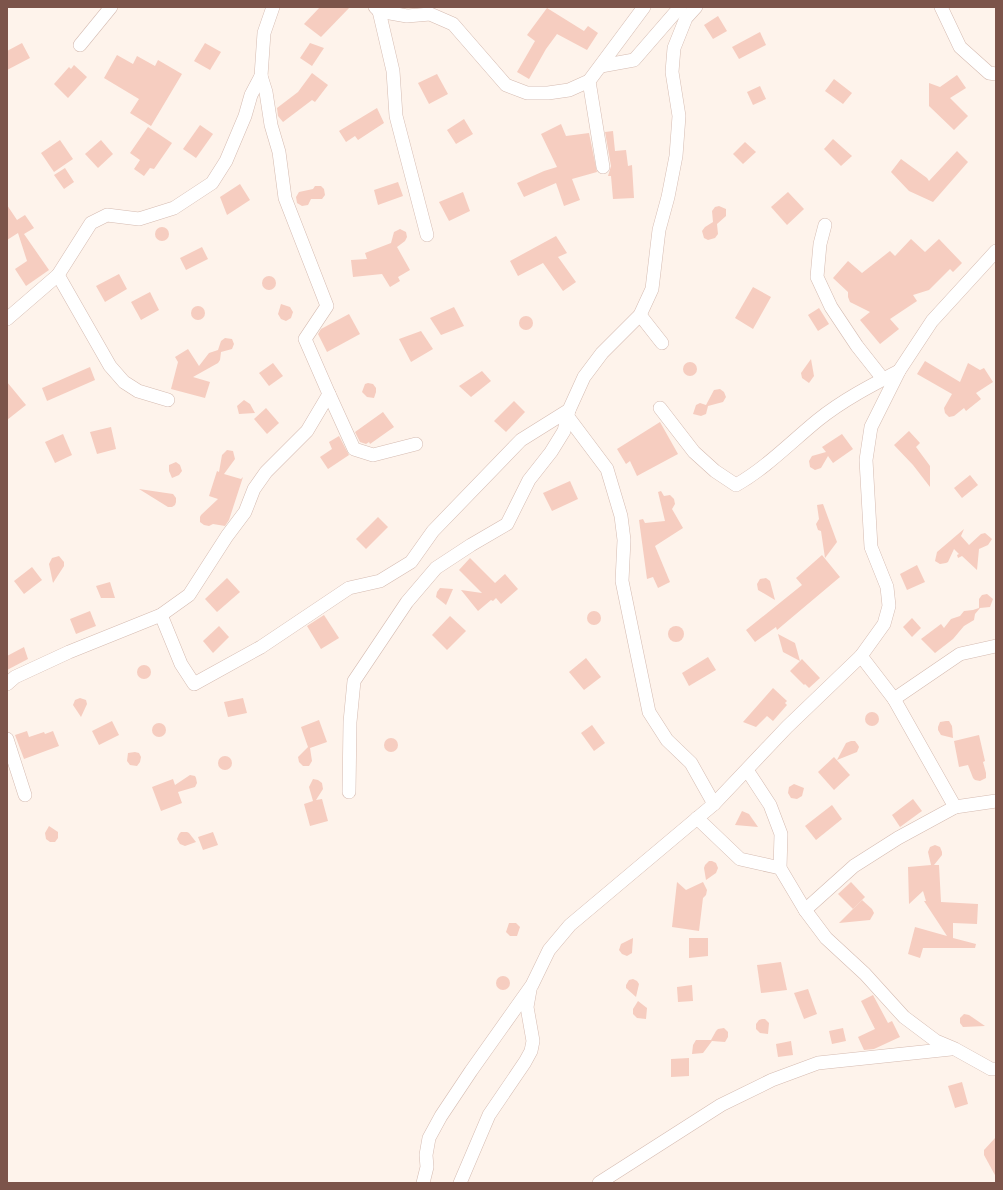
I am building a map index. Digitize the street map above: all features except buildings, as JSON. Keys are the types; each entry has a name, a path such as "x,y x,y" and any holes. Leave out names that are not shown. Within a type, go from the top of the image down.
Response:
{"street":[{"path":"80,45 111,7"},
{"path":"273,7 264,33 261,76 266,92 271,125 278,152 285,198 327,306 305,339 354,449 374,455 416,444"},
{"path":"427,235 396,116 393,70 377,9 407,16 430,14 453,24 506,85 527,93 548,93 569,90 589,81 644,7"},
{"path":"601,66 634,60 680,7"},
{"path":"349,792 350,722 354,680 407,602 436,568 471,544 507,524 530,480 552,452 564,431 569,414 584,377 602,353 640,315 652,289 659,230 668,197 676,156 679,116 672,72 674,48 686,18 696,7"},
{"path":"941,7 960,47 989,73 996,74"},
{"path":"7,319 58,275 91,223 107,215 139,219 153,215 174,208 212,183 226,161 245,116 251,95 261,76"},
{"path":"589,81 603,167"},
{"path":"825,225 820,244 817,277 831,307 857,346 883,379"},
{"path":"423,1183 427,1166 426,1156 429,1138 441,1116 532,985 549,950 570,925 714,804 787,727 861,656 884,624 889,606 887,587 871,547 866,460 871,427 899,370 932,321 996,251"},
{"path":"58,275 110,366 124,382 138,391 168,400"},
{"path":"640,315 662,343"},
{"path":"660,408 694,452 715,471 736,485 749,477 819,419 848,399 899,370"},
{"path":"7,684 15,677 69,652 160,615 190,595 227,536 245,512 254,489 266,472 307,431 329,394"},
{"path":"160,615 181,664 194,684 261,647 349,588 380,580 411,562 433,531 521,440 569,414"},
{"path":"569,414 607,469 621,516 624,540 622,581 649,712 667,740 691,763 714,804"},
{"path":"894,699 960,654 996,646"},
{"path":"861,656 894,699 955,807"},
{"path":"7,739 25,795"},
{"path":"747,770 770,805 781,834 780,868 805,910 826,938 865,974 904,1017 936,1041 955,1049 991,1069 996,1069"},
{"path":"805,910 854,866 898,838 955,807 996,801"},
{"path":"697,818 740,859 780,868"},
{"path":"460,1183 489,1115 531,1051 533,1041 527,1007 532,985"},
{"path":"599,1183 721,1105 772,1080 818,1063 955,1049"}]}
